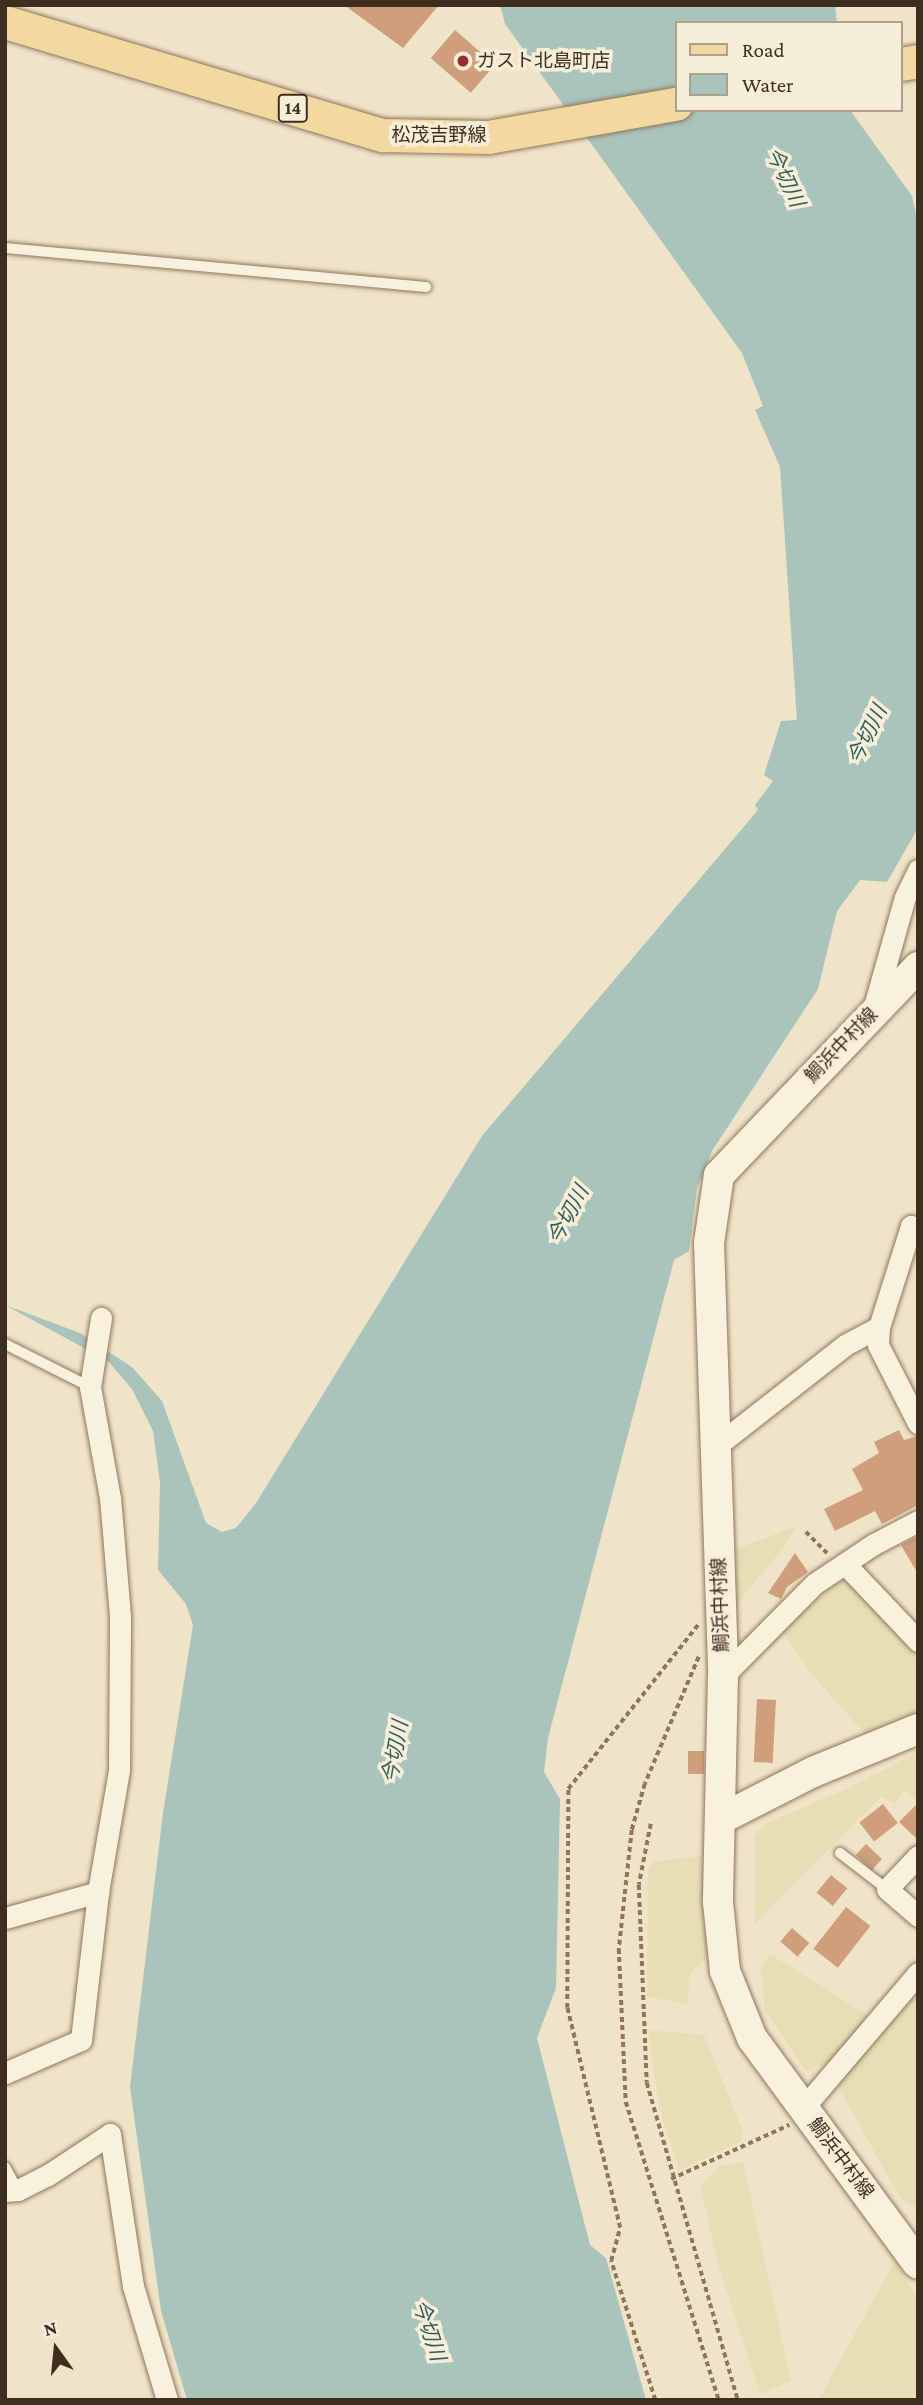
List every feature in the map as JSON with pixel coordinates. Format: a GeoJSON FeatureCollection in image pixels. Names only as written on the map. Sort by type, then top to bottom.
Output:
{"type":"FeatureCollection","features":[{"type":"Feature","properties":{"kind":"main road","name":"松茂吉野線"},"geometry":{"type":"LineString","coordinates":[[5,22],[382,135],[488,137],[674,104]]}},
{"type":"Feature","properties":{"kind":"main road","name":"鯛浜中村線"},"geometry":{"type":"LineString","coordinates":[[918,967],[719,1175],[709,1243],[719,1623],[723,1676],[718,1902],[725,1971],[752,2038],[918,2264]]}},
{"type":"Feature","properties":{"kind":"main road"},"geometry":{"type":"LineString","coordinates":[[721,1819],[813,1772],[918,1729]]}},
{"type":"Feature","properties":{"kind":"street"},"geometry":{"type":"LineString","coordinates":[[873,1012],[905,897],[918,870]]}},
{"type":"Feature","properties":{"kind":"street"},"geometry":{"type":"LineString","coordinates":[[915,1221],[879,1327],[878,1345],[918,1423]]}},
{"type":"Feature","properties":{"kind":"street"},"geometry":{"type":"LineString","coordinates":[[5,2073],[81,2040],[98,1892],[119,1770],[120,1616],[110,1498],[90,1387],[101,1318]]}},
{"type":"Feature","properties":{"kind":"street"},"geometry":{"type":"LineString","coordinates":[[715,1447],[845,1345],[879,1327]]}},
{"type":"Feature","properties":{"kind":"street"},"geometry":{"type":"LineString","coordinates":[[723,1676],[814,1584],[918,1521]]}},
{"type":"Feature","properties":{"kind":"street"},"geometry":{"type":"LineString","coordinates":[[843,1566],[918,1640]]}},
{"type":"Feature","properties":{"kind":"street"},"geometry":{"type":"LineString","coordinates":[[918,1856],[887,1889],[918,1916]]}},
{"type":"Feature","properties":{"kind":"street"},"geometry":{"type":"LineString","coordinates":[[5,1918],[98,1892]]}},
{"type":"Feature","properties":{"kind":"street"},"geometry":{"type":"LineString","coordinates":[[807,2112],[918,1973]]}},
{"type":"Feature","properties":{"kind":"street"},"geometry":{"type":"LineString","coordinates":[[12,2191],[110,2134],[133,2286],[167,2400]]}},
{"type":"Feature","properties":{"kind":"lane"},"geometry":{"type":"LineString","coordinates":[[5,248],[203,263],[426,288]]}},
{"type":"Feature","properties":{"kind":"lane"},"geometry":{"type":"LineString","coordinates":[[5,1344],[90,1387]]}},
{"type":"Feature","properties":{"kind":"lane"},"geometry":{"type":"LineString","coordinates":[[840,1853],[887,1889]]}},
{"type":"Feature","properties":{"kind":"lane"},"geometry":{"type":"LineString","coordinates":[[5,2167],[12,2191]]}},
{"type":"Feature","properties":{"kind":"path"},"geometry":{"type":"LineString","coordinates":[[806,1532],[843,1566]]}},
{"type":"Feature","properties":{"kind":"path"},"geometry":{"type":"LineString","coordinates":[[654,2400],[611,2261],[620,2228],[567,2008],[568,1789],[699,1623],[719,1623]]}},
{"type":"Feature","properties":{"kind":"path"},"geometry":{"type":"LineString","coordinates":[[719,1623],[692,1665],[645,1784],[632,1830],[619,1949],[626,2102],[719,2400]]}},
{"type":"Feature","properties":{"kind":"path"},"geometry":{"type":"LineString","coordinates":[[651,1824],[639,1885],[642,2033],[647,2084],[671,2179],[738,2400]]}},
{"type":"Feature","properties":{"kind":"path"},"geometry":{"type":"LineString","coordinates":[[671,2179],[807,2112]]}},
{"type":"Feature","properties":{"kind":"shaded area"},"geometry":{"type":"Polygon","coordinates":[[[796,1526],[784,1547],[735,1606],[737,1549],[796,1526]]]}},
{"type":"Feature","properties":{"kind":"shaded area"},"geometry":{"type":"Polygon","coordinates":[[[845,1578],[918,1658],[918,1711],[866,1735],[811,1673],[779,1627],[845,1578]]]}},
{"type":"Feature","properties":{"kind":"shaded area"},"geometry":{"type":"Polygon","coordinates":[[[918,1752],[918,1801],[905,1791],[894,1804],[882,1796],[755,1924],[754,1836],[766,1823],[847,1789],[918,1752]]]}},
{"type":"Feature","properties":{"kind":"shaded area"},"geometry":{"type":"Polygon","coordinates":[[[708,1855],[707,1958],[690,1974],[688,2004],[647,1997],[648,1870],[652,1862],[708,1855]]]}},
{"type":"Feature","properties":{"kind":"shaded area"},"geometry":{"type":"Polygon","coordinates":[[[770,1954],[869,2016],[833,2061],[806,2071],[765,2010],[761,1966],[770,1954]]]}},
{"type":"Feature","properties":{"kind":"shaded area"},"geometry":{"type":"Polygon","coordinates":[[[918,1983],[918,2209],[900,2198],[838,2086],[918,1983]]]}},
{"type":"Feature","properties":{"kind":"shaded area"},"geometry":{"type":"Polygon","coordinates":[[[648,2030],[704,2035],[743,2132],[740,2142],[679,2170],[659,2107],[648,2030]]]}},
{"type":"Feature","properties":{"kind":"shaded area"},"geometry":{"type":"Polygon","coordinates":[[[743,2162],[791,2381],[760,2394],[719,2267],[700,2186],[721,2166],[743,2162]]]}},
{"type":"Feature","properties":{"kind":"shaded area"},"geometry":{"type":"Polygon","coordinates":[[[895,2261],[918,2300],[918,2400],[818,2400],[895,2261]]]}},
{"type":"Feature","properties":{"kind":"water","name":"今切川"},"geometry":{"type":"Polygon","coordinates":[[[500,5],[835,5],[837,21],[674,21],[674,112],[851,112],[912,196],[918,223],[918,828],[887,882],[860,880],[837,911],[818,989],[712,1151],[697,1188],[689,1251],[674,1260],[548,1738],[544,1772],[560,1799],[556,1988],[537,2038],[590,2245],[606,2258],[646,2400],[187,2400],[161,2311],[130,2087],[163,1813],[193,1625],[186,1604],[158,1570],[160,1482],[153,1431],[132,1389],[108,1361],[5,1305],[80,1333],[132,1367],[162,1401],[206,1523],[222,1532],[236,1528],[256,1503],[482,1136],[758,810],[755,805],[773,781],[764,775],[781,721],[797,720],[780,467],[755,410],[763,406],[742,353],[505,24],[500,5]]]}},
{"type":"Feature","properties":{"kind":"building"},"geometry":{"type":"Polygon","coordinates":[[[344,5],[439,5],[403,48],[344,5]]]}},
{"type":"Feature","properties":{"kind":"building","name":"ガスト北島町店"},"geometry":{"type":"Polygon","coordinates":[[[455,30],[495,65],[471,93],[431,58],[455,30]]]}},
{"type":"Feature","properties":{"kind":"building"},"geometry":{"type":"Polygon","coordinates":[[[899,1430],[904,1440],[918,1436],[918,1505],[882,1524],[875,1511],[835,1531],[824,1509],[863,1490],[852,1469],[879,1453],[874,1442],[899,1430]]]}},
{"type":"Feature","properties":{"kind":"building"},"geometry":{"type":"Polygon","coordinates":[[[918,1536],[918,1574],[901,1545],[918,1536]]]}},
{"type":"Feature","properties":{"kind":"building"},"geometry":{"type":"Polygon","coordinates":[[[795,1553],[808,1572],[787,1587],[781,1599],[768,1593],[795,1553]]]}},
{"type":"Feature","properties":{"kind":"building"},"geometry":{"type":"Polygon","coordinates":[[[757,1699],[776,1700],[773,1763],[754,1762],[757,1699]]]}},
{"type":"Feature","properties":{"kind":"building"},"geometry":{"type":"Polygon","coordinates":[[[688,1751],[704,1751],[704,1774],[688,1774],[688,1751]]]}},
{"type":"Feature","properties":{"kind":"building"},"geometry":{"type":"Polygon","coordinates":[[[918,1803],[918,1840],[899,1822],[918,1803]]]}},
{"type":"Feature","properties":{"kind":"building"},"geometry":{"type":"Polygon","coordinates":[[[883,1804],[898,1823],[874,1841],[859,1822],[883,1804]]]}},
{"type":"Feature","properties":{"kind":"building"},"geometry":{"type":"Polygon","coordinates":[[[866,1844],[882,1859],[872,1870],[856,1855],[866,1844]]]}},
{"type":"Feature","properties":{"kind":"building"},"geometry":{"type":"Polygon","coordinates":[[[831,1875],[847,1888],[833,1906],[817,1893],[831,1875]]]}},
{"type":"Feature","properties":{"kind":"building"},"geometry":{"type":"Polygon","coordinates":[[[846,1907],[870,1926],[838,1968],[813,1949],[846,1907]]]}},
{"type":"Feature","properties":{"kind":"building"},"geometry":{"type":"Polygon","coordinates":[[[792,1928],[809,1943],[798,1957],[780,1942],[792,1928]]]}},
{"type":"Feature","properties":{"kind":"place","name":"ガスト北島町店"},"geometry":{"type":"Point","coordinates":[463,61]}}]}
